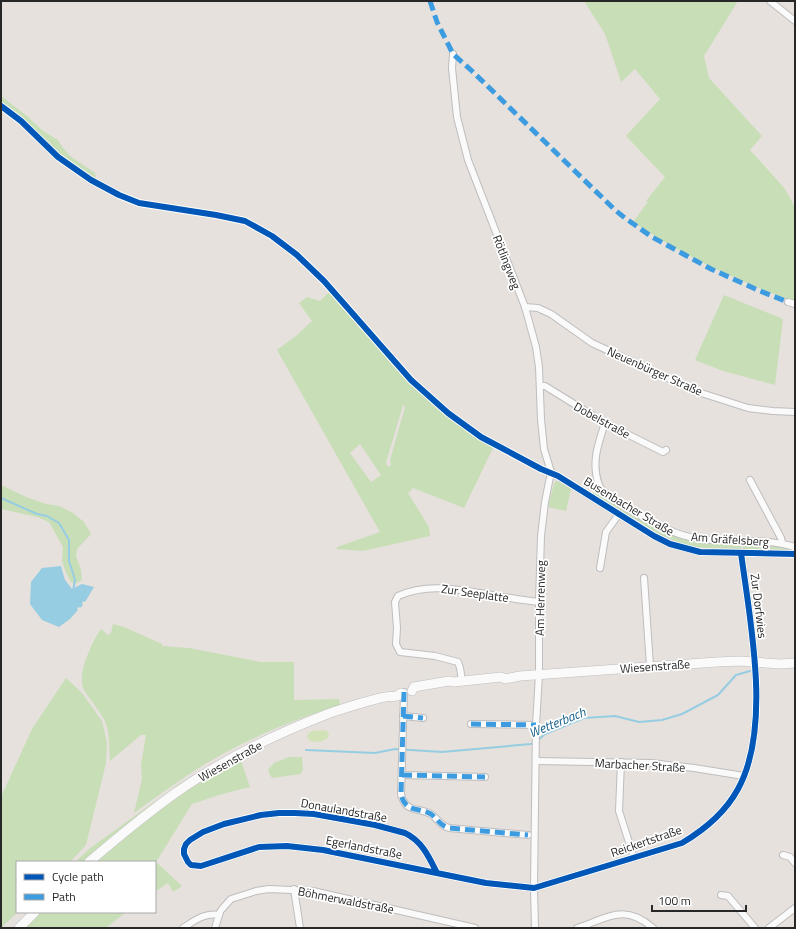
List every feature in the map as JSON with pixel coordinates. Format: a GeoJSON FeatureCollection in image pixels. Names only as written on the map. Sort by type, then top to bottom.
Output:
{"type":"FeatureCollection","features":[{"type":"Feature","properties":{"kind":"main road","name":"Wiesenstraße"},"geometry":{"type":"LineString","coordinates":[[90,861],[137,822],[169,798],[234,757],[277,734],[360,703],[390,696],[392,693],[397,691],[415,692],[450,686],[458,682],[501,677],[510,674],[514,676],[717,662],[795,663]]}},
{"type":"Feature","properties":{"kind":"main road"},"geometry":{"type":"LineString","coordinates":[[19,928],[34,913]]}},
{"type":"Feature","properties":{"kind":"street"},"geometry":{"type":"LineString","coordinates":[[770,1],[795,21]]}},
{"type":"Feature","properties":{"kind":"street","name":"Rötlingweg"},"geometry":{"type":"LineString","coordinates":[[453,54],[452,68],[455,100],[460,130],[468,160],[525,307],[536,347],[544,449],[551,472]]}},
{"type":"Feature","properties":{"kind":"street"},"geometry":{"type":"LineString","coordinates":[[788,302],[795,304]]}},
{"type":"Feature","properties":{"kind":"street","name":"Neuenbürger Straße"},"geometry":{"type":"LineString","coordinates":[[525,307],[538,308],[551,314],[592,343],[698,392],[748,408],[795,412]]}},
{"type":"Feature","properties":{"kind":"street","name":"Dobelstraße"},"geometry":{"type":"LineString","coordinates":[[540,386],[546,386],[605,423],[663,452],[666,450]]}},
{"type":"Feature","properties":{"kind":"street","name":"Am Gräfelsberg"},"geometry":{"type":"LineString","coordinates":[[605,423],[594,463],[602,491],[642,516],[666,529],[685,536],[700,539],[772,542],[795,547]]}},
{"type":"Feature","properties":{"kind":"street","name":"Busenbacher Straße"},"geometry":{"type":"LineString","coordinates":[[551,472],[654,536],[670,544],[700,552],[795,554]]}},
{"type":"Feature","properties":{"kind":"street","name":"Am Herrenweg"},"geometry":{"type":"LineString","coordinates":[[535,928],[536,724],[539,674],[539,602],[543,514],[551,472]]}},
{"type":"Feature","properties":{"kind":"street"},"geometry":{"type":"LineString","coordinates":[[750,480],[781,538],[782,543]]}},
{"type":"Feature","properties":{"kind":"street"},"geometry":{"type":"LineString","coordinates":[[600,568],[606,532],[619,514]]}},
{"type":"Feature","properties":{"kind":"street","name":"Zur Dorfwies"},"geometry":{"type":"LineString","coordinates":[[741,553],[755,662]]}},
{"type":"Feature","properties":{"kind":"street"},"geometry":{"type":"LineString","coordinates":[[644,578],[650,666]]}},
{"type":"Feature","properties":{"kind":"street","name":"Zur Seeplatte"},"geometry":{"type":"LineString","coordinates":[[458,682],[460,668],[458,662],[435,656],[400,652],[396,644],[397,628],[395,602],[398,596],[406,592],[434,588],[450,588],[539,602]]}},
{"type":"Feature","properties":{"kind":"street","name":"Reickertstraße"},"geometry":{"type":"LineString","coordinates":[[534,888],[682,843],[708,825],[728,805],[738,790],[744,776],[755,737],[755,662]]}},
{"type":"Feature","properties":{"kind":"street"},"geometry":{"type":"LineString","coordinates":[[405,692],[402,744],[402,802],[408,807],[430,814],[442,826],[449,828],[528,835]]}},
{"type":"Feature","properties":{"kind":"street"},"geometry":{"type":"LineString","coordinates":[[403,716],[423,718]]}},
{"type":"Feature","properties":{"kind":"street"},"geometry":{"type":"LineString","coordinates":[[471,724],[536,724]]}},
{"type":"Feature","properties":{"kind":"street","name":"Marbacher Straße"},"geometry":{"type":"LineString","coordinates":[[536,761],[621,762],[676,766],[744,776]]}},
{"type":"Feature","properties":{"kind":"street"},"geometry":{"type":"LineString","coordinates":[[621,762],[619,811],[634,858]]}},
{"type":"Feature","properties":{"kind":"street"},"geometry":{"type":"LineString","coordinates":[[402,775],[485,777]]}},
{"type":"Feature","properties":{"kind":"street","name":"Donaulandstraße"},"geometry":{"type":"LineString","coordinates":[[191,865],[186,858],[184,849],[190,840],[203,832],[224,824],[262,815],[295,813],[340,818],[405,833],[414,837],[423,848],[437,873]]}},
{"type":"Feature","properties":{"kind":"street","name":"Egerlandstraße"},"geometry":{"type":"LineString","coordinates":[[191,865],[201,866],[259,847],[287,846],[322,850],[486,883],[534,888]]}},
{"type":"Feature","properties":{"kind":"street"},"geometry":{"type":"LineString","coordinates":[[783,855],[790,857],[795,863]]}},
{"type":"Feature","properties":{"kind":"street","name":"Böhmerwaldstraße"},"geometry":{"type":"LineString","coordinates":[[221,911],[231,899],[244,894],[268,889],[313,891],[475,928]]}},
{"type":"Feature","properties":{"kind":"street"},"geometry":{"type":"LineString","coordinates":[[294,890],[300,928]]}},
{"type":"Feature","properties":{"kind":"street"},"geometry":{"type":"LineString","coordinates":[[721,895],[728,896],[754,928]]}},
{"type":"Feature","properties":{"kind":"street"},"geometry":{"type":"LineString","coordinates":[[769,928],[795,908]]}},
{"type":"Feature","properties":{"kind":"street"},"geometry":{"type":"LineString","coordinates":[[183,928],[203,916],[221,911]]}},
{"type":"Feature","properties":{"kind":"street"},"geometry":{"type":"LineString","coordinates":[[215,928],[221,911]]}},
{"type":"Feature","properties":{"kind":"street"},"geometry":{"type":"LineString","coordinates":[[577,928],[614,915],[625,914],[634,915],[653,928]]}},
{"type":"Feature","properties":{"kind":"green space"},"geometry":{"type":"Polygon","coordinates":[[[584,1],[738,1],[704,56],[709,78],[762,136],[750,150],[785,189],[795,207],[795,302],[711,267],[671,246],[633,222],[648,202],[646,201],[665,177],[626,136],[660,99],[635,69],[621,82],[605,34],[584,1]]]}},
{"type":"Feature","properties":{"kind":"green space"},"geometry":{"type":"Polygon","coordinates":[[[1,96],[27,116],[43,131],[58,140],[70,156],[95,173],[96,177],[93,179],[64,160],[20,119],[1,104],[1,96]]]}},
{"type":"Feature","properties":{"kind":"green space"},"geometry":{"type":"Polygon","coordinates":[[[331,290],[417,390],[435,406],[473,434],[494,446],[464,508],[413,488],[408,493],[429,527],[430,536],[363,551],[337,549],[337,547],[380,532],[277,350],[296,336],[312,321],[299,303],[307,297],[320,301],[331,290]],[[403,405],[386,463],[388,467],[391,465],[390,460],[405,407],[403,405]],[[360,444],[350,453],[371,482],[381,475],[360,444]]]}},
{"type":"Feature","properties":{"kind":"green space"},"geometry":{"type":"Polygon","coordinates":[[[724,295],[783,319],[775,385],[723,371],[695,360],[724,295]]]}},
{"type":"Feature","properties":{"kind":"green space"},"geometry":{"type":"Polygon","coordinates":[[[556,481],[559,481],[571,489],[566,511],[548,507],[556,481]]]}},
{"type":"Feature","properties":{"kind":"green space"},"geometry":{"type":"Polygon","coordinates":[[[1,485],[26,497],[46,504],[59,506],[73,513],[84,522],[91,534],[77,549],[76,556],[81,570],[82,580],[75,584],[71,582],[62,561],[63,547],[49,522],[37,517],[1,509],[1,485]]]}},
{"type":"Feature","properties":{"kind":"green space"},"geometry":{"type":"Polygon","coordinates":[[[595,491],[602,492],[666,531],[741,542],[741,549],[703,548],[670,539],[630,518],[592,494],[595,491]]]}},
{"type":"Feature","properties":{"kind":"green space"},"geometry":{"type":"Polygon","coordinates":[[[743,543],[773,544],[795,549],[795,552],[743,549],[743,543]]]}},
{"type":"Feature","properties":{"kind":"green space"},"geometry":{"type":"Polygon","coordinates":[[[113,624],[124,627],[162,644],[162,646],[189,648],[261,662],[294,662],[294,700],[339,699],[340,705],[266,732],[213,759],[134,813],[142,779],[141,765],[146,735],[141,735],[110,761],[109,738],[106,724],[84,690],[82,684],[83,668],[93,642],[101,629],[108,635],[111,633],[113,624]]]}},
{"type":"Feature","properties":{"kind":"green space"},"geometry":{"type":"Polygon","coordinates":[[[66,678],[82,693],[102,721],[107,743],[106,763],[86,845],[71,861],[16,861],[17,913],[1,928],[1,797],[32,729],[66,678]]]}},
{"type":"Feature","properties":{"kind":"green space"},"geometry":{"type":"Polygon","coordinates":[[[325,730],[328,732],[329,736],[325,740],[316,742],[308,739],[307,735],[311,731],[325,730]]]}},
{"type":"Feature","properties":{"kind":"green space"},"geometry":{"type":"Polygon","coordinates":[[[289,757],[302,757],[303,769],[301,774],[272,778],[268,770],[274,763],[289,757]]]}},
{"type":"Feature","properties":{"kind":"green space"},"geometry":{"type":"Polygon","coordinates":[[[223,758],[87,861],[76,861],[89,849],[179,784],[223,758]]]}},
{"type":"Feature","properties":{"kind":"green space"},"geometry":{"type":"Polygon","coordinates":[[[240,758],[250,787],[192,804],[156,862],[97,861],[120,841],[172,800],[240,758]]]}},
{"type":"Feature","properties":{"kind":"green space"},"geometry":{"type":"Polygon","coordinates":[[[156,862],[182,886],[173,892],[168,883],[156,891],[156,862]]]}},
{"type":"Feature","properties":{"kind":"green space"},"geometry":{"type":"Polygon","coordinates":[[[40,913],[125,913],[106,928],[25,928],[40,913]]]}},
{"type":"Feature","properties":{"kind":"water"},"geometry":{"type":"Polygon","coordinates":[[[61,566],[65,580],[72,589],[82,584],[94,587],[85,602],[84,601],[82,603],[83,605],[80,608],[77,608],[78,610],[70,619],[59,627],[42,620],[30,604],[31,582],[42,568],[61,566]]]}},
{"type":"Feature","properties":{"kind":"waterway"},"geometry":{"type":"LineString","coordinates":[[1,498],[37,514],[47,516],[59,523],[69,540],[69,561],[75,580],[73,591]]}},
{"type":"Feature","properties":{"kind":"waterway","name":"Wetterbach"},"geometry":{"type":"LineString","coordinates":[[538,740],[545,734],[584,718],[615,716],[639,722],[662,720],[682,714],[718,695],[736,675],[750,671]]}},
{"type":"Feature","properties":{"kind":"waterway","name":"Wetterbach"},"geometry":{"type":"LineString","coordinates":[[306,750],[375,753],[395,749],[442,752],[531,744],[534,742]]}},
{"type":"Feature","properties":{"kind":"marked path"},"geometry":{"type":"LineString","coordinates":[[430,1],[437,22],[453,54],[615,210],[652,237],[711,269],[788,302]]}},
{"type":"Feature","properties":{"kind":"marked path"},"geometry":{"type":"LineString","coordinates":[[404,692],[401,794],[406,804],[409,807],[431,814],[441,824],[449,828],[528,835]]}},
{"type":"Feature","properties":{"kind":"marked path"},"geometry":{"type":"LineString","coordinates":[[403,716],[423,718]]}},
{"type":"Feature","properties":{"kind":"marked path"},"geometry":{"type":"LineString","coordinates":[[471,724],[536,725]]}},
{"type":"Feature","properties":{"kind":"marked path"},"geometry":{"type":"LineString","coordinates":[[402,775],[485,777]]}},
{"type":"Feature","properties":{"kind":"cycle path"},"geometry":{"type":"LineString","coordinates":[[1,106],[21,121],[58,157],[91,180],[119,195],[139,203],[245,221],[272,236],[297,255],[324,281],[411,380],[448,413],[481,437],[541,469],[558,476],[654,536],[670,544],[700,552],[795,554]]}},
{"type":"Feature","properties":{"kind":"cycle path"},"geometry":{"type":"LineString","coordinates":[[437,873],[428,855],[416,840],[405,833],[375,825],[314,814],[279,813],[261,815],[224,824],[203,832],[190,840],[184,849],[184,854],[191,865],[201,866],[259,847],[287,846],[323,850],[486,883],[534,888],[682,843],[713,820],[733,798],[748,764],[754,736],[756,673],[741,553]]}}]}
